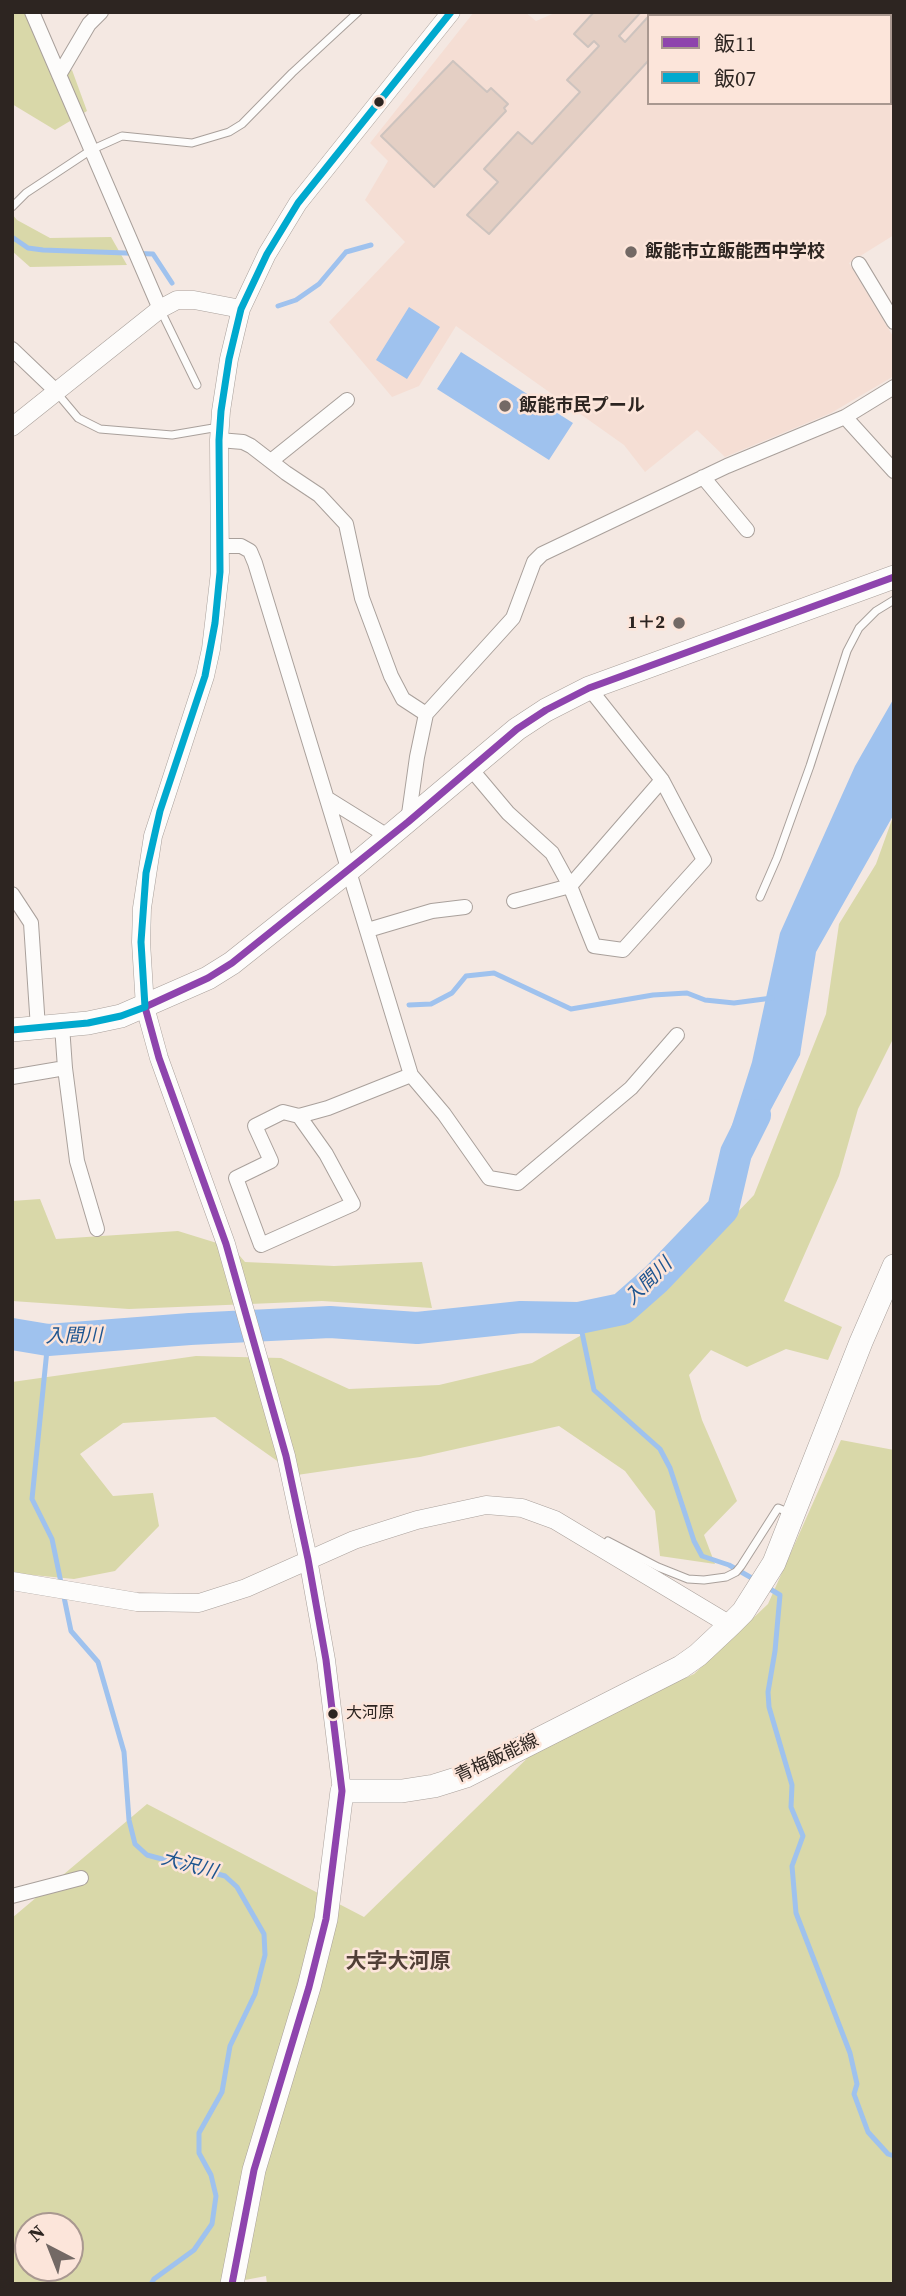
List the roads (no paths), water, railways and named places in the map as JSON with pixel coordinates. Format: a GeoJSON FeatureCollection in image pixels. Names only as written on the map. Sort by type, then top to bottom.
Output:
{"type":"FeatureCollection","features":[{"type":"Feature","properties":{"kind":"main road"},"geometry":{"type":"LineString","coordinates":[[12,1030],[62,1026],[121,1016],[208,978],[232,963],[408,822],[517,729],[546,710],[589,688],[894,577]]}},
{"type":"Feature","properties":{"kind":"main road","name":"青梅飯能線"},"geometry":{"type":"LineString","coordinates":[[342,1791],[402,1791],[434,1786],[466,1776],[681,1667],[730,1625],[774,1563],[861,1342],[894,1266]]}},
{"type":"Feature","properties":{"kind":"main road"},"geometry":{"type":"LineString","coordinates":[[232,2284],[254,2171],[309,1987],[326,1919],[342,1791]]}},
{"type":"Feature","properties":{"kind":"street"},"geometry":{"type":"LineString","coordinates":[[32,12],[159,309]]}},
{"type":"Feature","properties":{"kind":"street"},"geometry":{"type":"LineString","coordinates":[[59,75],[89,24],[102,12]]}},
{"type":"Feature","properties":{"kind":"street"},"geometry":{"type":"LineString","coordinates":[[342,1791],[326,1660],[286,1456],[226,1244],[159,1058],[145,1007],[141,942],[146,873],[160,811],[205,676],[215,623],[220,546],[220,434],[229,359],[241,309],[267,254],[298,203],[451,12]]}},
{"type":"Feature","properties":{"kind":"street"},"geometry":{"type":"LineString","coordinates":[[859,264],[894,322]]}},
{"type":"Feature","properties":{"kind":"street"},"geometry":{"type":"LineString","coordinates":[[12,427],[159,309],[177,300],[194,300],[241,309]]}},
{"type":"Feature","properties":{"kind":"street"},"geometry":{"type":"LineString","coordinates":[[12,349],[56,391]]}},
{"type":"Feature","properties":{"kind":"street"},"geometry":{"type":"LineString","coordinates":[[408,822],[426,714],[513,618],[534,562],[542,554],[703,477],[845,417],[894,387]]}},
{"type":"Feature","properties":{"kind":"street"},"geometry":{"type":"LineString","coordinates":[[271,461],[347,400]]}},
{"type":"Feature","properties":{"kind":"street"},"geometry":{"type":"LineString","coordinates":[[845,417],[894,471]]}},
{"type":"Feature","properties":{"kind":"street"},"geometry":{"type":"LineString","coordinates":[[220,434],[251,446],[319,495],[346,524],[362,598],[391,677],[403,699],[426,714]]}},
{"type":"Feature","properties":{"kind":"street"},"geometry":{"type":"LineString","coordinates":[[703,477],[747,530]]}},
{"type":"Feature","properties":{"kind":"street"},"geometry":{"type":"LineString","coordinates":[[220,546],[241,546],[250,551],[256,563],[411,1075],[444,1114],[489,1178],[518,1183],[631,1088],[677,1035]]}},
{"type":"Feature","properties":{"kind":"street"},"geometry":{"type":"LineString","coordinates":[[471,769],[508,813],[552,853],[570,886],[594,946],[623,950],[704,860],[662,780],[589,688]]}},
{"type":"Feature","properties":{"kind":"street"},"geometry":{"type":"LineString","coordinates":[[514,901],[570,886],[662,780]]}},
{"type":"Feature","properties":{"kind":"street"},"geometry":{"type":"LineString","coordinates":[[328,799],[389,837]]}},
{"type":"Feature","properties":{"kind":"street"},"geometry":{"type":"LineString","coordinates":[[12,894],[31,923],[38,1028]]}},
{"type":"Feature","properties":{"kind":"street"},"geometry":{"type":"LineString","coordinates":[[368,930],[432,911],[465,907]]}},
{"type":"Feature","properties":{"kind":"street"},"geometry":{"type":"LineString","coordinates":[[62,1026],[77,1161],[97,1229]]}},
{"type":"Feature","properties":{"kind":"street"},"geometry":{"type":"LineString","coordinates":[[12,1077],[65,1068]]}},
{"type":"Feature","properties":{"kind":"street"},"geometry":{"type":"LineString","coordinates":[[299,1116],[326,1154],[353,1203],[261,1245],[236,1178],[271,1161],[256,1126],[283,1111],[299,1116],[328,1108],[411,1075]]}},
{"type":"Feature","properties":{"kind":"street"},"geometry":{"type":"LineString","coordinates":[[12,1581],[138,1602],[200,1603],[246,1587],[354,1540],[417,1520],[485,1505],[522,1508],[555,1520],[730,1625]]}},
{"type":"Feature","properties":{"kind":"street"},"geometry":{"type":"LineString","coordinates":[[12,1896],[81,1878]]}},
{"type":"Feature","properties":{"kind":"lane"},"geometry":{"type":"LineString","coordinates":[[12,207],[26,193],[90,150],[122,136],[192,144],[229,132],[242,124],[358,12]]}},
{"type":"Feature","properties":{"kind":"lane"},"geometry":{"type":"LineString","coordinates":[[159,309],[197,385]]}},
{"type":"Feature","properties":{"kind":"lane"},"geometry":{"type":"LineString","coordinates":[[56,391],[78,418],[100,429],[172,435],[220,434]]}},
{"type":"Feature","properties":{"kind":"lane"},"geometry":{"type":"LineString","coordinates":[[760,897],[810,766],[847,651],[859,628],[876,611],[894,600]]}},
{"type":"Feature","properties":{"kind":"lane"},"geometry":{"type":"LineString","coordinates":[[603,1549],[608,1541],[688,1579],[726,1577],[738,1569],[778,1508],[795,1514]]}},
{"type":"Feature","properties":{"kind":"water"},"geometry":{"type":"Polygon","coordinates":[[[409,307],[440,327],[407,379],[376,360],[409,307]]]}},
{"type":"Feature","properties":{"kind":"water","name":"飯能市民プール"},"geometry":{"type":"Polygon","coordinates":[[[461,352],[573,423],[549,460],[437,389],[461,352]]]}},
{"type":"Feature","properties":{"kind":"water"},"geometry":{"type":"Polygon","coordinates":[[[894,698],[894,814],[816,952],[800,1055],[746,1156],[724,1150],[752,1062],[780,933],[855,766],[894,698]]]}},
{"type":"Feature","properties":{"kind":"waterway"},"geometry":{"type":"LineString","coordinates":[[12,237],[28,248],[43,250],[153,254],[172,283]]}},
{"type":"Feature","properties":{"kind":"waterway"},"geometry":{"type":"LineString","coordinates":[[278,306],[296,300],[319,284],[346,252],[371,245]]}},
{"type":"Feature","properties":{"kind":"waterway"},"geometry":{"type":"LineString","coordinates":[[409,1005],[431,1004],[452,993],[466,976],[494,973],[571,1009],[653,995],[687,993],[705,1000],[734,1003],[772,998]]}},
{"type":"Feature","properties":{"kind":"waterway","name":"入間川"},"geometry":{"type":"LineString","coordinates":[[12,1334],[48,1340],[330,1322],[417,1328],[521,1317],[579,1318],[622,1309],[656,1279],[723,1209],[736,1153],[755,1115]]}},
{"type":"Feature","properties":{"kind":"waterway"},"geometry":{"type":"LineString","coordinates":[[579,1318],[594,1390],[660,1449],[670,1468],[694,1541],[702,1556],[729,1565],[757,1581]]}},
{"type":"Feature","properties":{"kind":"waterway","name":"大沢川"},"geometry":{"type":"LineString","coordinates":[[48,1340],[32,1499],[52,1539],[71,1631],[98,1662],[124,1752],[129,1820],[135,1844],[147,1855],[225,1876],[237,1887],[264,1934],[265,1955],[255,1994],[230,2046],[222,2092],[199,2133],[199,2153],[211,2175],[216,2196],[212,2224],[194,2250],[151,2284]]}},
{"type":"Feature","properties":{"kind":"waterway"},"geometry":{"type":"LineString","coordinates":[[765,1586],[780,1595],[768,1692],[769,1707],[792,1785],[791,1807],[803,1836],[792,1866],[796,1913],[850,2053],[857,2084],[854,2094],[868,2132],[888,2154],[894,2156]]}},
{"type":"Feature","properties":{"kind":"place","name":"飯能市立飯能西中学校"},"geometry":{"type":"Point","coordinates":[631,252]}},
{"type":"Feature","properties":{"kind":"place","name":"飯能市民プール"},"geometry":{"type":"Point","coordinates":[505,406]}},
{"type":"Feature","properties":{"kind":"place","name":"1＋2"},"geometry":{"type":"Point","coordinates":[679,623]}},
{"type":"Feature","properties":{"kind":"place","name":"大河原"},"geometry":{"type":"Point","coordinates":[333,1714]}},
{"type":"Feature","properties":{"kind":"district","name":"大字大河原"},"geometry":{"type":"Point","coordinates":[398,1963]}}]}
